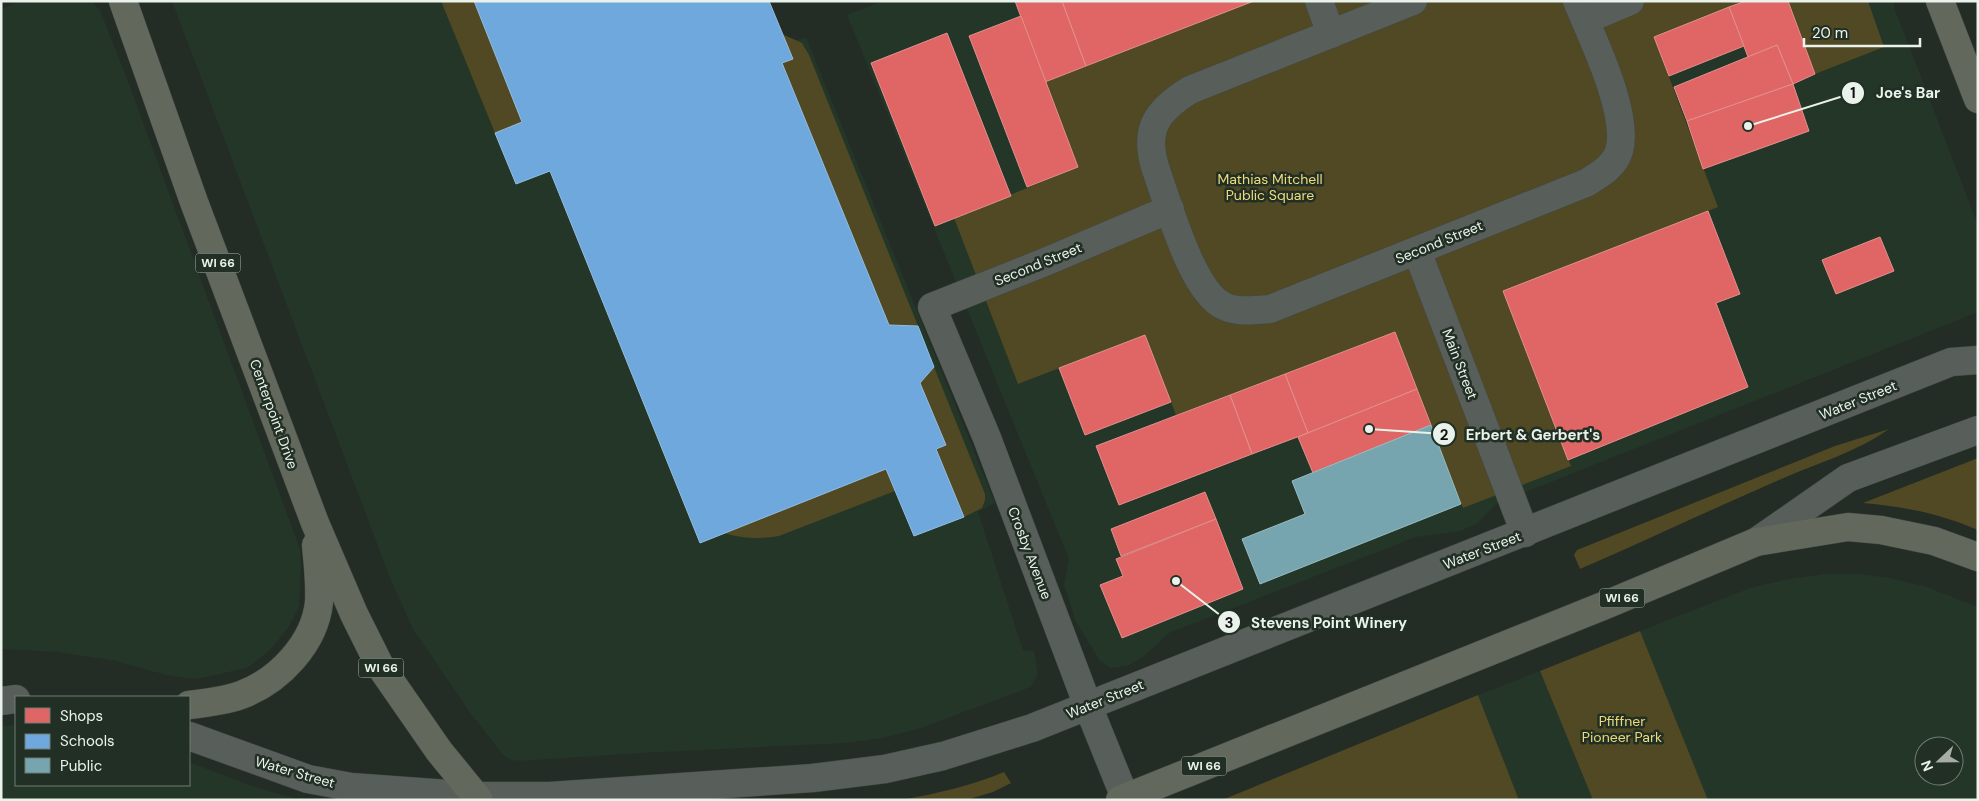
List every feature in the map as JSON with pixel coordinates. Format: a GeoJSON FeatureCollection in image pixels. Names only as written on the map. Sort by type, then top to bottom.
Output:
{"type":"FeatureCollection","features":[{"type":"Feature","properties":{"kind":"main road","name":"Centerpoint Drive"},"geometry":{"type":"LineString","coordinates":[[123,1],[194,202],[315,523],[354,614],[380,666],[415,717],[477,798]]}},
{"type":"Feature","properties":{"kind":"main road"},"geometry":{"type":"LineString","coordinates":[[1940,1],[1978,99]]}},
{"type":"Feature","properties":{"kind":"main road"},"geometry":{"type":"LineString","coordinates":[[190,705],[220,701],[243,694],[283,669],[300,648],[313,627],[318,603],[319,576],[315,523]]}},
{"type":"Feature","properties":{"kind":"main road","name":"WI 66"},"geometry":{"type":"LineString","coordinates":[[1124,799],[1603,606],[1756,542],[1848,527],[1881,530],[1934,541],[1978,557]]}},
{"type":"Feature","properties":{"kind":"street"},"geometry":{"type":"LineString","coordinates":[[1319,1],[1331,34]]}},
{"type":"Feature","properties":{"kind":"street","name":"Second Street"},"geometry":{"type":"LineString","coordinates":[[1413,1],[1190,90],[1171,102],[1157,118],[1151,137],[1153,161],[1170,209],[1192,270],[1207,293],[1224,306],[1245,310],[1270,309],[1586,183],[1607,170],[1618,153],[1622,134],[1618,108],[1581,11],[1630,1]]}},
{"type":"Feature","properties":{"kind":"street","name":"Second Street"},"geometry":{"type":"LineString","coordinates":[[932,307],[1170,209]]}},
{"type":"Feature","properties":{"kind":"street","name":"Main Street"},"geometry":{"type":"LineString","coordinates":[[1417,251],[1525,533]]}},
{"type":"Feature","properties":{"kind":"street","name":"Crosby Avenue"},"geometry":{"type":"LineString","coordinates":[[932,307],[986,438],[1124,799]]}},
{"type":"Feature","properties":{"kind":"street","name":"Water Street"},"geometry":{"type":"LineString","coordinates":[[190,736],[308,779],[351,787],[477,798],[550,796],[813,778],[885,769],[943,756],[1032,728],[1951,362],[1978,360]]}},
{"type":"Feature","properties":{"kind":"street"},"geometry":{"type":"LineString","coordinates":[[1756,542],[1848,478],[1978,430]]}},
{"type":"Feature","properties":{"kind":"street"},"geometry":{"type":"LineString","coordinates":[[1,701],[15,699]]}},
{"type":"Feature","properties":{"kind":"shaded area"},"geometry":{"type":"Polygon","coordinates":[[[21,1],[91,1],[100,10],[300,549],[299,607],[288,628],[269,651],[247,668],[196,679],[166,675],[116,661],[58,652],[1,649],[1,9],[21,1]]]}},
{"type":"Feature","properties":{"kind":"shaded area"},"geometry":{"type":"Polygon","coordinates":[[[172,1],[769,1],[786,44],[806,37],[995,503],[978,512],[1023,650],[1034,651],[1038,674],[1031,687],[918,729],[883,738],[846,743],[520,761],[505,757],[471,714],[413,629],[390,578],[172,1]]]}},
{"type":"Feature","properties":{"kind":"shaded area"},"geometry":{"type":"Polygon","coordinates":[[[883,1],[1894,1],[1894,7],[1978,225],[1978,312],[1496,504],[1478,523],[1461,531],[1416,537],[1169,633],[1143,657],[1127,666],[1111,668],[1100,661],[1076,622],[1064,585],[1069,559],[847,15],[883,1]]]}},
{"type":"Feature","properties":{"kind":"shaded area"},"geometry":{"type":"Polygon","coordinates":[[[1823,574],[1859,574],[1890,578],[1927,587],[1978,607],[1978,800],[1708,800],[1640,631],[1750,588],[1823,574]]]}},
{"type":"Feature","properties":{"kind":"shaded area"},"geometry":{"type":"Polygon","coordinates":[[[1540,671],[1593,800],[1519,800],[1478,695],[1540,671]]]}},
{"type":"Feature","properties":{"kind":"shaded area"},"geometry":{"type":"Polygon","coordinates":[[[15,725],[15,786],[190,786],[190,762],[249,785],[300,800],[1,800],[1,726],[15,725]]]}},
{"type":"Feature","properties":{"kind":"green space"},"geometry":{"type":"Polygon","coordinates":[[[441,1],[474,1],[522,122],[495,133],[441,1]]]}},
{"type":"Feature","properties":{"kind":"green space","name":"Mathias Mitchell Public Square"},"geometry":{"type":"Polygon","coordinates":[[[1254,1],[1747,1],[1654,37],[1718,207],[1503,291],[1571,466],[1463,508],[1395,332],[1176,415],[1145,335],[1018,384],[954,218],[1078,167],[1045,82],[1254,1]]]}},
{"type":"Feature","properties":{"kind":"green space"},"geometry":{"type":"Polygon","coordinates":[[[1788,1],[1868,1],[1884,47],[1815,74],[1788,1]]]}},
{"type":"Feature","properties":{"kind":"green space"},"geometry":{"type":"Polygon","coordinates":[[[782,34],[802,43],[809,55],[918,326],[889,325],[782,63],[782,34]]]}},
{"type":"Feature","properties":{"kind":"green space"},"geometry":{"type":"Polygon","coordinates":[[[934,367],[985,494],[982,508],[964,517],[936,449],[946,445],[920,383],[934,367]]]}},
{"type":"Feature","properties":{"kind":"green space"},"geometry":{"type":"Polygon","coordinates":[[[1889,429],[1863,445],[1779,480],[1580,569],[1574,555],[1577,550],[1835,446],[1889,429]]]}},
{"type":"Feature","properties":{"kind":"green space"},"geometry":{"type":"Polygon","coordinates":[[[1978,458],[1978,530],[1949,519],[1921,512],[1863,503],[1978,458]]]}},
{"type":"Feature","properties":{"kind":"green space"},"geometry":{"type":"Polygon","coordinates":[[[886,469],[895,491],[779,536],[751,538],[724,533],[886,469]]]}},
{"type":"Feature","properties":{"kind":"green space","name":"Pfiffner Pioneer Park"},"geometry":{"type":"Polygon","coordinates":[[[1640,631],[1708,800],[1593,800],[1540,671],[1640,631]]]}},
{"type":"Feature","properties":{"kind":"green space"},"geometry":{"type":"Polygon","coordinates":[[[1478,695],[1519,800],[1222,800],[1478,695]]]}},
{"type":"Feature","properties":{"kind":"green space"},"geometry":{"type":"Polygon","coordinates":[[[1004,772],[1011,783],[993,792],[966,800],[902,800],[941,792],[1004,772]]]}},
{"type":"Feature","properties":{"kind":"building: Shops"},"geometry":{"type":"Polygon","coordinates":[[[1015,1],[1062,1],[1086,66],[1045,82],[1015,1]]]}},
{"type":"Feature","properties":{"kind":"building: Shops"},"geometry":{"type":"Polygon","coordinates":[[[1062,1],[1254,1],[1086,66],[1062,1]]]}},
{"type":"Feature","properties":{"kind":"building: Shops"},"geometry":{"type":"Polygon","coordinates":[[[1746,1],[1788,1],[1815,74],[1793,84],[1777,45],[1748,57],[1729,7],[1746,1]]]}},
{"type":"Feature","properties":{"kind":"building: Shops"},"geometry":{"type":"Polygon","coordinates":[[[1729,7],[1744,46],[1669,76],[1654,37],[1729,7]]]}},
{"type":"Feature","properties":{"kind":"building: Shops"},"geometry":{"type":"Polygon","coordinates":[[[1021,16],[1078,167],[1027,187],[969,36],[1021,16]]]}},
{"type":"Feature","properties":{"kind":"building: Shops"},"geometry":{"type":"Polygon","coordinates":[[[947,33],[1011,196],[935,226],[871,63],[947,33]]]}},
{"type":"Feature","properties":{"kind":"building: Shops"},"geometry":{"type":"Polygon","coordinates":[[[1777,45],[1793,84],[1687,121],[1674,87],[1777,45]]]}},
{"type":"Feature","properties":{"kind":"building: Shops"},"geometry":{"type":"Polygon","coordinates":[[[1793,84],[1809,131],[1703,169],[1687,121],[1793,84]]]}},
{"type":"Feature","properties":{"kind":"building: Shops"},"geometry":{"type":"Polygon","coordinates":[[[1708,211],[1740,294],[1716,303],[1748,387],[1568,460],[1503,291],[1708,211]]]}},
{"type":"Feature","properties":{"kind":"building: Shops"},"geometry":{"type":"Polygon","coordinates":[[[1880,237],[1894,271],[1836,294],[1822,260],[1880,237]]]}},
{"type":"Feature","properties":{"kind":"building: Shops"},"geometry":{"type":"Polygon","coordinates":[[[1395,332],[1417,389],[1308,433],[1285,374],[1395,332]]]}},
{"type":"Feature","properties":{"kind":"building: Shops"},"geometry":{"type":"Polygon","coordinates":[[[1145,335],[1171,402],[1085,435],[1059,368],[1145,335]]]}},
{"type":"Feature","properties":{"kind":"building: Shops"},"geometry":{"type":"Polygon","coordinates":[[[1285,374],[1308,433],[1252,454],[1230,395],[1285,374]]]}},
{"type":"Feature","properties":{"kind":"building: Shops"},"geometry":{"type":"Polygon","coordinates":[[[1417,389],[1431,425],[1313,473],[1298,437],[1417,389]]]}},
{"type":"Feature","properties":{"kind":"building: Shops"},"geometry":{"type":"Polygon","coordinates":[[[1230,395],[1252,454],[1119,505],[1096,446],[1230,395]]]}},
{"type":"Feature","properties":{"kind":"building: Shops"},"geometry":{"type":"Polygon","coordinates":[[[1205,492],[1216,519],[1121,556],[1111,529],[1205,492]]]}},
{"type":"Feature","properties":{"kind":"building: Shops"},"geometry":{"type":"Polygon","coordinates":[[[1216,519],[1243,589],[1122,638],[1100,585],[1123,576],[1116,559],[1216,519]]]}},
{"type":"Feature","properties":{"kind":"building: Schools"},"geometry":{"type":"Polygon","coordinates":[[[474,1],[769,1],[793,59],[782,63],[889,325],[918,326],[934,367],[920,383],[946,445],[936,449],[964,517],[914,536],[886,469],[700,543],[550,171],[516,184],[495,133],[522,122],[474,1]]]}},
{"type":"Feature","properties":{"kind":"building: Public"},"geometry":{"type":"Polygon","coordinates":[[[1431,425],[1461,504],[1260,584],[1242,539],[1305,514],[1292,481],[1431,425]]]}},
{"type":"Feature","properties":{"kind":"place","name":"Joe's Bar"},"geometry":{"type":"Point","coordinates":[1748,126]}},
{"type":"Feature","properties":{"kind":"place","name":"Erbert & Gerbert's"},"geometry":{"type":"Point","coordinates":[1369,429]}},
{"type":"Feature","properties":{"kind":"place","name":"Stevens Point Winery"},"geometry":{"type":"Point","coordinates":[1176,581]}}]}
